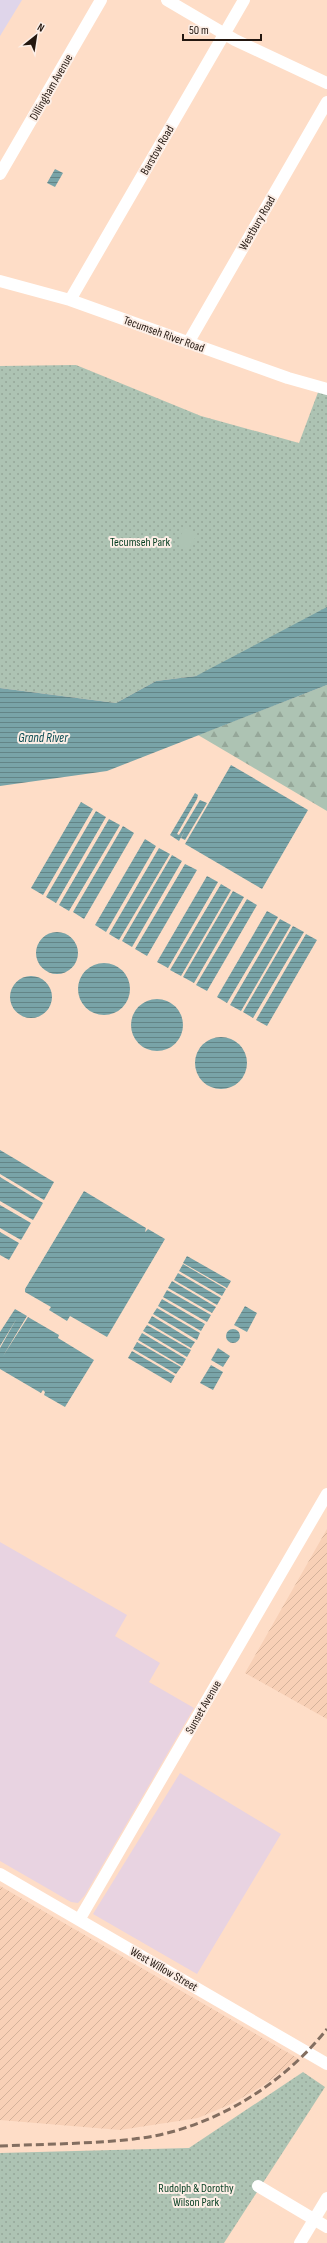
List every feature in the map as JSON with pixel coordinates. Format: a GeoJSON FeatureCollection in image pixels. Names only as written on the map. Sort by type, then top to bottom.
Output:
{"type":"FeatureCollection","features":[{"type":"Feature","properties":{"kind":"street","name":"Dillingham Avenue"},"geometry":{"type":"LineString","coordinates":[[0,174],[101,0]]}},
{"type":"Feature","properties":{"kind":"street"},"geometry":{"type":"LineString","coordinates":[[167,0],[261,53],[327,83]]}},
{"type":"Feature","properties":{"kind":"street","name":"Barstow Road"},"geometry":{"type":"LineString","coordinates":[[70,300],[244,0]]}},
{"type":"Feature","properties":{"kind":"street","name":"Westbury Road"},"geometry":{"type":"LineString","coordinates":[[188,343],[327,102]]}},
{"type":"Feature","properties":{"kind":"street","name":"Tecumseh River Road"},"geometry":{"type":"LineString","coordinates":[[0,281],[70,300],[288,378],[327,389]]}},
{"type":"Feature","properties":{"kind":"street","name":"Sunset Avenue"},"geometry":{"type":"LineString","coordinates":[[79,1920],[327,1494]]}},
{"type":"Feature","properties":{"kind":"street","name":"West Willow Street"},"geometry":{"type":"LineString","coordinates":[[0,1874],[327,2064]]}},
{"type":"Feature","properties":{"kind":"street"},"geometry":{"type":"LineString","coordinates":[[258,2186],[327,2227]]}},
{"type":"Feature","properties":{"kind":"street"},"geometry":{"type":"LineString","coordinates":[[300,2243],[327,2198]]}},
{"type":"Feature","properties":{"kind":"shaded area"},"geometry":{"type":"Polygon","coordinates":[[[0,0],[22,0],[0,36],[0,0]]]}},
{"type":"Feature","properties":{"kind":"shaded area"},"geometry":{"type":"Polygon","coordinates":[[[327,1529],[327,1719],[245,1673],[327,1529]]]}},
{"type":"Feature","properties":{"kind":"shaded area"},"geometry":{"type":"Polygon","coordinates":[[[0,1542],[127,1615],[115,1636],[160,1663],[149,1682],[194,1708],[85,1895],[78,1903],[71,1902],[0,1861],[0,1542]]]}},
{"type":"Feature","properties":{"kind":"shaded area"},"geometry":{"type":"Polygon","coordinates":[[[180,1773],[281,1834],[197,1974],[93,1914],[180,1773]]]}},
{"type":"Feature","properties":{"kind":"shaded area"},"geometry":{"type":"Polygon","coordinates":[[[0,1886],[299,2059],[261,2087],[231,2104],[198,2118],[120,2130],[0,2120],[0,1886]]]}},
{"type":"Feature","properties":{"kind":"green space","name":"Tecumseh Park"},"geometry":{"type":"Polygon","coordinates":[[[76,365],[201,416],[299,443],[320,387],[327,389],[327,619],[196,676],[156,681],[116,703],[0,688],[0,366],[76,365]]]}},
{"type":"Feature","properties":{"kind":"green space"},"geometry":{"type":"Polygon","coordinates":[[[185,527],[197,534],[189,550],[176,544],[185,527]]]}},
{"type":"Feature","properties":{"kind":"green space"},"geometry":{"type":"Polygon","coordinates":[[[327,685],[327,811],[198,735],[327,685]]]}},
{"type":"Feature","properties":{"kind":"green space","name":"Rudolph & Dorothy Wilson Park"},"geometry":{"type":"Polygon","coordinates":[[[303,2072],[325,2087],[224,2243],[0,2243],[0,2153],[189,2148],[303,2072]]]}},
{"type":"Feature","properties":{"kind":"water"},"geometry":{"type":"Polygon","coordinates":[[[55,169],[63,173],[55,187],[47,183],[55,169]]]}},
{"type":"Feature","properties":{"kind":"water","name":"Grand River"},"geometry":{"type":"Polygon","coordinates":[[[327,607],[327,685],[107,771],[0,786],[0,688],[116,703],[156,681],[196,676],[327,607]]]}},
{"type":"Feature","properties":{"kind":"water"},"geometry":{"type":"Polygon","coordinates":[[[231,765],[308,810],[262,889],[185,844],[231,765]]]}},
{"type":"Feature","properties":{"kind":"water"},"geometry":{"type":"Polygon","coordinates":[[[195,793],[198,795],[197,799],[177,834],[179,835],[200,800],[207,803],[185,840],[181,838],[185,830],[179,841],[170,835],[195,793]]]}},
{"type":"Feature","properties":{"kind":"water"},"geometry":{"type":"Polygon","coordinates":[[[81,802],[93,809],[43,895],[31,888],[81,802]]]}},
{"type":"Feature","properties":{"kind":"water"},"geometry":{"type":"Polygon","coordinates":[[[96,811],[106,817],[56,903],[46,897],[96,811]]]}},
{"type":"Feature","properties":{"kind":"water"},"geometry":{"type":"Polygon","coordinates":[[[109,819],[120,825],[69,911],[59,905],[109,819]]]}},
{"type":"Feature","properties":{"kind":"water"},"geometry":{"type":"Polygon","coordinates":[[[123,826],[134,833],[84,919],[73,912],[123,826]]]}},
{"type":"Feature","properties":{"kind":"water"},"geometry":{"type":"Polygon","coordinates":[[[145,839],[156,846],[106,932],[95,925],[145,839]]]}},
{"type":"Feature","properties":{"kind":"water"},"geometry":{"type":"Polygon","coordinates":[[[159,848],[170,854],[119,940],[109,934],[159,848]]]}},
{"type":"Feature","properties":{"kind":"water"},"geometry":{"type":"Polygon","coordinates":[[[172,855],[182,861],[132,947],[122,941],[172,855]]]}},
{"type":"Feature","properties":{"kind":"water"},"geometry":{"type":"Polygon","coordinates":[[[185,864],[197,870],[147,956],[135,949],[185,864]]]}},
{"type":"Feature","properties":{"kind":"water"},"geometry":{"type":"Polygon","coordinates":[[[207,876],[218,882],[168,968],[157,962],[207,876]]]}},
{"type":"Feature","properties":{"kind":"water"},"geometry":{"type":"Polygon","coordinates":[[[221,884],[231,890],[181,976],[170,970],[221,884]]]}},
{"type":"Feature","properties":{"kind":"water"},"geometry":{"type":"Polygon","coordinates":[[[233,891],[244,897],[194,983],[183,977],[233,891]]]}},
{"type":"Feature","properties":{"kind":"water"},"geometry":{"type":"Polygon","coordinates":[[[247,899],[257,905],[207,991],[196,985],[247,899]]]}},
{"type":"Feature","properties":{"kind":"water"},"geometry":{"type":"Polygon","coordinates":[[[267,911],[278,917],[227,1003],[217,997],[267,911]]]}},
{"type":"Feature","properties":{"kind":"water"},"geometry":{"type":"Polygon","coordinates":[[[280,919],[291,925],[241,1011],[230,1005],[280,919]]]}},
{"type":"Feature","properties":{"kind":"water"},"geometry":{"type":"Polygon","coordinates":[[[293,926],[304,932],[253,1018],[243,1012],[293,926]]]}},
{"type":"Feature","properties":{"kind":"water"},"geometry":{"type":"Polygon","coordinates":[[[53,932],[61,932],[69,935],[75,941],[78,953],[75,965],[69,971],[61,974],[53,974],[45,971],[39,965],[36,957],[36,949],[39,941],[45,935],[53,932]]]}},
{"type":"Feature","properties":{"kind":"water"},"geometry":{"type":"Polygon","coordinates":[[[306,934],[317,940],[267,1026],[256,1020],[306,934]]]}},
{"type":"Feature","properties":{"kind":"water"},"geometry":{"type":"Polygon","coordinates":[[[99,963],[109,963],[123,970],[130,984],[130,994],[123,1008],[109,1015],[99,1015],[89,1011],[82,1004],[78,994],[78,984],[82,974],[89,967],[99,963]]]}},
{"type":"Feature","properties":{"kind":"water"},"geometry":{"type":"Polygon","coordinates":[[[27,976],[35,976],[43,979],[49,985],[52,997],[49,1009],[43,1015],[35,1018],[27,1018],[19,1015],[13,1009],[10,1001],[10,993],[13,985],[19,979],[27,976]]]}},
{"type":"Feature","properties":{"kind":"water"},"geometry":{"type":"Polygon","coordinates":[[[152,999],[162,999],[176,1006],[183,1020],[183,1030],[176,1044],[162,1051],[152,1051],[142,1047],[135,1040],[131,1030],[131,1020],[135,1010],[142,1003],[152,999]]]}},
{"type":"Feature","properties":{"kind":"water"},"geometry":{"type":"Polygon","coordinates":[[[216,1037],[226,1037],[240,1044],[247,1058],[247,1068],[240,1082],[226,1089],[216,1089],[206,1085],[199,1078],[195,1068],[195,1058],[199,1048],[206,1041],[216,1037]]]}},
{"type":"Feature","properties":{"kind":"water"},"geometry":{"type":"Polygon","coordinates":[[[0,1150],[54,1182],[44,1200],[0,1174],[0,1150]]]}},
{"type":"Feature","properties":{"kind":"water"},"geometry":{"type":"Polygon","coordinates":[[[0,1177],[43,1203],[33,1220],[0,1201],[0,1177]]]}},
{"type":"Feature","properties":{"kind":"water"},"geometry":{"type":"Polygon","coordinates":[[[84,1191],[146,1228],[145,1232],[148,1229],[165,1239],[107,1337],[70,1316],[67,1321],[49,1310],[51,1307],[25,1292],[25,1289],[84,1191]]]}},
{"type":"Feature","properties":{"kind":"water"},"geometry":{"type":"Polygon","coordinates":[[[0,1205],[31,1223],[21,1240],[0,1228],[0,1205]]]}},
{"type":"Feature","properties":{"kind":"water"},"geometry":{"type":"Polygon","coordinates":[[[0,1232],[19,1243],[9,1260],[0,1255],[0,1232]]]}},
{"type":"Feature","properties":{"kind":"water"},"geometry":{"type":"Polygon","coordinates":[[[187,1256],[231,1281],[227,1288],[183,1263],[187,1256]]]}},
{"type":"Feature","properties":{"kind":"water"},"geometry":{"type":"Polygon","coordinates":[[[183,1264],[226,1289],[222,1296],[179,1271],[183,1264]]]}},
{"type":"Feature","properties":{"kind":"water"},"geometry":{"type":"Polygon","coordinates":[[[178,1273],[221,1298],[217,1305],[174,1280],[178,1273]]]}},
{"type":"Feature","properties":{"kind":"water"},"geometry":{"type":"Polygon","coordinates":[[[172,1281],[216,1307],[212,1313],[168,1288],[172,1281]]]}},
{"type":"Feature","properties":{"kind":"water"},"geometry":{"type":"Polygon","coordinates":[[[167,1290],[211,1315],[207,1322],[163,1297],[167,1290]]]}},
{"type":"Feature","properties":{"kind":"water"},"geometry":{"type":"Polygon","coordinates":[[[162,1299],[205,1324],[201,1331],[158,1306],[162,1299]]]}},
{"type":"Feature","properties":{"kind":"water"},"geometry":{"type":"Polygon","coordinates":[[[245,1306],[257,1313],[247,1332],[234,1325],[245,1306]]]}},
{"type":"Feature","properties":{"kind":"water"},"geometry":{"type":"Polygon","coordinates":[[[157,1308],[200,1333],[197,1340],[153,1314],[157,1308]]]}},
{"type":"Feature","properties":{"kind":"water"},"geometry":{"type":"Polygon","coordinates":[[[15,1309],[27,1316],[3,1356],[28,1317],[59,1335],[58,1338],[94,1360],[65,1407],[44,1395],[45,1392],[43,1390],[41,1393],[0,1369],[0,1348],[17,1318],[0,1346],[0,1332],[15,1309]]]}},
{"type":"Feature","properties":{"kind":"water"},"geometry":{"type":"Polygon","coordinates":[[[152,1316],[195,1342],[191,1348],[148,1323],[152,1316]]]}},
{"type":"Feature","properties":{"kind":"water"},"geometry":{"type":"Polygon","coordinates":[[[147,1325],[191,1350],[187,1357],[143,1331],[147,1325]]]}},
{"type":"Feature","properties":{"kind":"water"},"geometry":{"type":"Polygon","coordinates":[[[233,1329],[238,1331],[240,1336],[238,1341],[233,1343],[228,1341],[226,1336],[228,1331],[233,1329]]]}},
{"type":"Feature","properties":{"kind":"water"},"geometry":{"type":"Polygon","coordinates":[[[142,1333],[186,1359],[182,1366],[138,1340],[142,1333]]]}},
{"type":"Feature","properties":{"kind":"water"},"geometry":{"type":"Polygon","coordinates":[[[137,1342],[181,1367],[176,1374],[133,1349],[137,1342]]]}},
{"type":"Feature","properties":{"kind":"water"},"geometry":{"type":"Polygon","coordinates":[[[218,1348],[230,1356],[223,1367],[211,1360],[218,1348]]]}},
{"type":"Feature","properties":{"kind":"water"},"geometry":{"type":"Polygon","coordinates":[[[132,1351],[175,1376],[171,1383],[128,1358],[132,1351]]]}},
{"type":"Feature","properties":{"kind":"water"},"geometry":{"type":"Polygon","coordinates":[[[211,1365],[223,1372],[213,1390],[200,1383],[211,1365]]]}},
{"type":"Feature","properties":{"kind":"railway"},"geometry":{"type":"LineString","coordinates":[[0,2146],[117,2141],[162,2134],[189,2127],[241,2103],[265,2087],[288,2070],[309,2050],[327,2029]]}}]}
